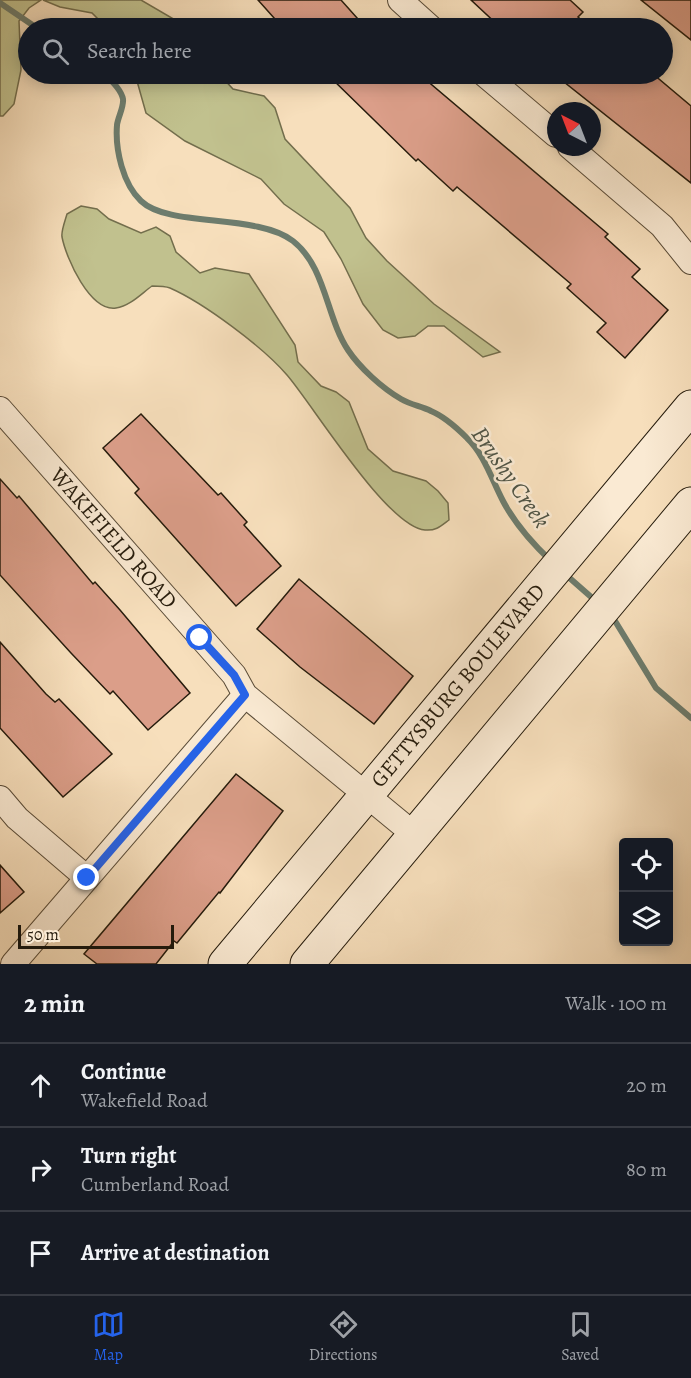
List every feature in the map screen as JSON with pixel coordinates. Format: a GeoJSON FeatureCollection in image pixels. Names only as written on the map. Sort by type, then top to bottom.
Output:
{"type":"FeatureCollection","features":[{"type":"Feature","properties":{"kind":"street"},"geometry":{"type":"LineString","coordinates":[[400,0],[420,18]]}},
{"type":"Feature","properties":{"kind":"street"},"geometry":{"type":"LineString","coordinates":[[496,84],[547,127]]}},
{"type":"Feature","properties":{"kind":"street"},"geometry":{"type":"LineString","coordinates":[[580,156],[662,226],[691,262]]}},
{"type":"Feature","properties":{"kind":"street"},"geometry":{"type":"LineString","coordinates":[[662,226],[691,235]]}},
{"type":"Feature","properties":{"kind":"street","name":"GETTYSBURG BOULEVARD"},"geometry":{"type":"LineString","coordinates":[[225,964],[691,407]]}},
{"type":"Feature","properties":{"kind":"street","name":"WAKEFIELD ROAD"},"geometry":{"type":"LineString","coordinates":[[0,409],[234,675],[245,695],[415,835]]}},
{"type":"Feature","properties":{"kind":"street"},"geometry":{"type":"LineString","coordinates":[[307,964],[691,504]]}},
{"type":"Feature","properties":{"kind":"street"},"geometry":{"type":"LineString","coordinates":[[13,964],[245,695]]}},
{"type":"Feature","properties":{"kind":"street"},"geometry":{"type":"LineString","coordinates":[[0,798],[17,818],[87,878]]}},
{"type":"Feature","properties":{"kind":"green space"},"geometry":{"type":"Polygon","coordinates":[[[0,0],[41,0],[29,8],[21,18],[18,18],[18,84],[14,104],[3,116],[0,116],[0,0]]]}},
{"type":"Feature","properties":{"kind":"green space"},"geometry":{"type":"Polygon","coordinates":[[[43,0],[141,0],[172,18],[97,18],[92,13],[60,7],[43,0]]]}},
{"type":"Feature","properties":{"kind":"green space"},"geometry":{"type":"Polygon","coordinates":[[[138,84],[228,84],[233,89],[264,96],[275,108],[285,139],[350,208],[366,238],[387,261],[434,304],[500,352],[483,357],[444,326],[428,326],[415,336],[398,338],[383,330],[363,304],[341,259],[324,232],[284,204],[261,179],[185,141],[146,113],[138,84]]]}},
{"type":"Feature","properties":{"kind":"green space"},"geometry":{"type":"Polygon","coordinates":[[[81,206],[97,209],[109,219],[141,233],[156,227],[170,236],[176,252],[200,273],[215,268],[249,274],[295,345],[298,362],[321,386],[336,392],[349,402],[368,449],[393,471],[426,481],[438,491],[448,503],[449,520],[435,529],[425,530],[409,524],[391,509],[371,488],[287,375],[248,339],[199,304],[164,286],[152,286],[121,307],[106,307],[97,302],[74,270],[62,237],[67,214],[81,206]]]}},
{"type":"Feature","properties":{"kind":"building"},"geometry":{"type":"Polygon","coordinates":[[[258,0],[341,0],[357,18],[274,18],[258,0]]]}},
{"type":"Feature","properties":{"kind":"building"},"geometry":{"type":"Polygon","coordinates":[[[471,0],[570,0],[583,12],[579,18],[490,18],[471,0]]]}},
{"type":"Feature","properties":{"kind":"building"},"geometry":{"type":"Polygon","coordinates":[[[641,0],[691,0],[691,40],[673,26],[673,18],[664,18],[641,0]]]}},
{"type":"Feature","properties":{"kind":"building"},"geometry":{"type":"Polygon","coordinates":[[[337,84],[431,84],[608,234],[605,237],[640,269],[632,277],[668,310],[625,358],[597,332],[606,323],[567,288],[571,284],[457,187],[453,191],[418,159],[416,161],[337,84]]]}},
{"type":"Feature","properties":{"kind":"building"},"geometry":{"type":"Polygon","coordinates":[[[567,84],[665,84],[691,106],[691,183],[601,111],[601,102],[589,102],[567,84]]]}},
{"type":"Feature","properties":{"kind":"building"},"geometry":{"type":"Polygon","coordinates":[[[141,414],[218,495],[221,493],[247,522],[244,525],[281,566],[236,606],[135,493],[139,489],[103,448],[141,414]]]}},
{"type":"Feature","properties":{"kind":"building"},"geometry":{"type":"Polygon","coordinates":[[[0,479],[17,498],[19,496],[93,584],[95,582],[120,610],[190,693],[148,730],[113,691],[110,694],[0,575],[0,479]]]}},
{"type":"Feature","properties":{"kind":"building"},"geometry":{"type":"Polygon","coordinates":[[[299,579],[413,676],[374,724],[300,667],[257,629],[299,579]]]}},
{"type":"Feature","properties":{"kind":"building"},"geometry":{"type":"Polygon","coordinates":[[[0,642],[46,694],[55,702],[59,699],[112,754],[63,797],[0,728],[0,642]]]}},
{"type":"Feature","properties":{"kind":"building"},"geometry":{"type":"Polygon","coordinates":[[[236,774],[283,811],[220,893],[177,943],[174,941],[156,964],[97,964],[84,954],[236,774]]]}},
{"type":"Feature","properties":{"kind":"building"},"geometry":{"type":"Polygon","coordinates":[[[0,865],[24,892],[0,913],[0,865]]]}},
{"type":"Feature","properties":{"kind":"waterway","name":"Brushy Creek"},"geometry":{"type":"LineString","coordinates":[[0,3],[22,18]]}},
{"type":"Feature","properties":{"kind":"waterway","name":"Brushy Creek"},"geometry":{"type":"LineString","coordinates":[[115,84],[123,99],[117,125],[119,156],[129,185],[141,201],[154,209],[172,215],[258,227],[277,232],[293,241],[312,264],[341,337],[353,357],[386,389],[405,401],[440,416],[473,444],[513,517],[551,561]]}},
{"type":"Feature","properties":{"kind":"waterway","name":"Brushy Creek"},"geometry":{"type":"LineString","coordinates":[[565,574],[598,603]]}},
{"type":"Feature","properties":{"kind":"waterway","name":"Brushy Creek"},"geometry":{"type":"LineString","coordinates":[[612,616],[656,688],[691,718]]}},
{"type":"Feature","properties":{"kind":"route"},"geometry":{"type":"LineString","coordinates":[[87,878],[245,695],[234,675],[200,638]]}}]}
